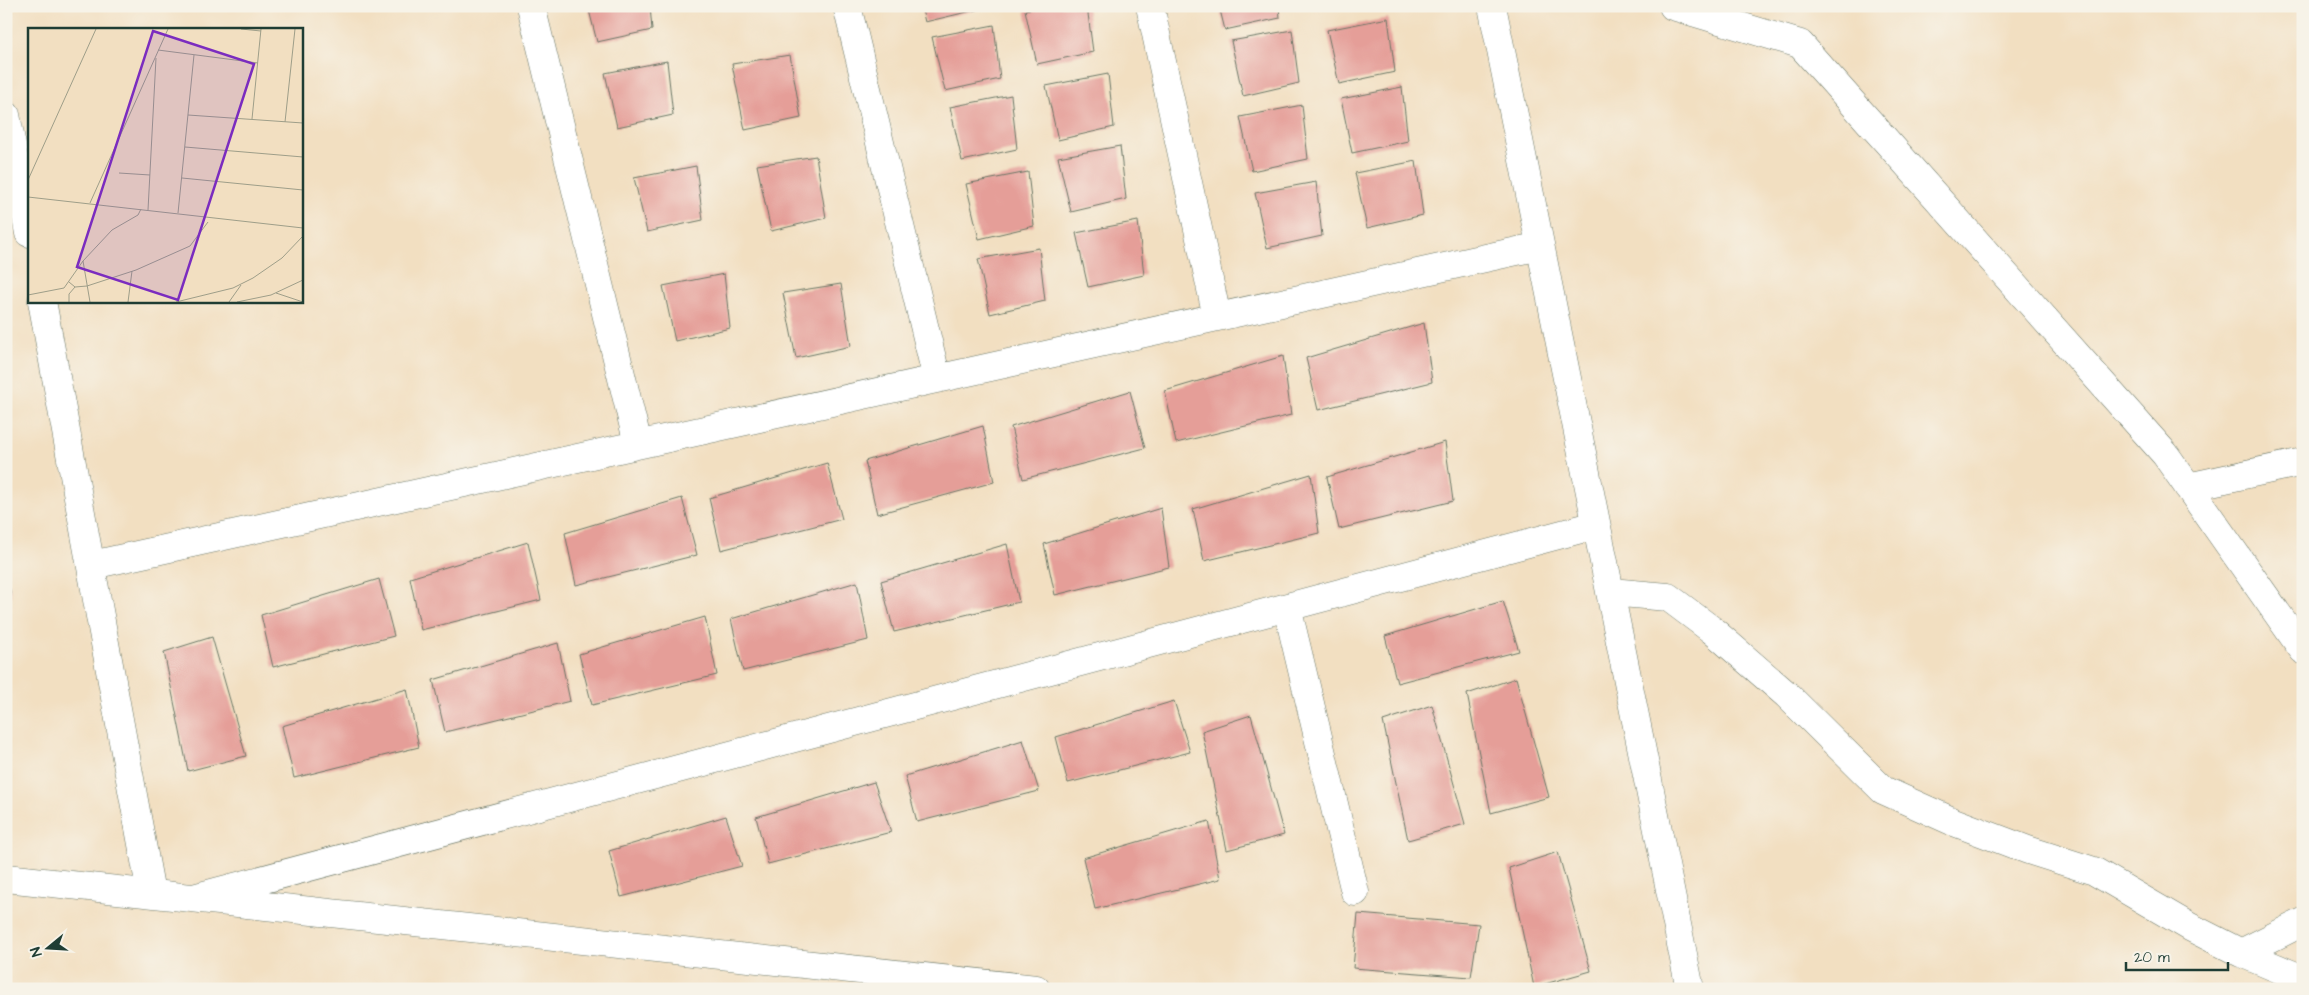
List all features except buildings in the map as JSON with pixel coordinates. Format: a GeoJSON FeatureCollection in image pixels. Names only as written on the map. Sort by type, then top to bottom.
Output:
{"type":"FeatureCollection","features":[{"type":"Feature","properties":{"kind":"street"},"geometry":{"type":"LineString","coordinates":[[531,6],[638,444]]}},
{"type":"Feature","properties":{"kind":"street"},"geometry":{"type":"LineString","coordinates":[[847,6],[937,379]]}},
{"type":"Feature","properties":{"kind":"street"},"geometry":{"type":"LineString","coordinates":[[1150,6],[1217,317]]}},
{"type":"Feature","properties":{"kind":"street"},"geometry":{"type":"LineString","coordinates":[[1492,6],[1690,989]]}},
{"type":"Feature","properties":{"kind":"street"},"geometry":{"type":"LineString","coordinates":[[1672,6],[1800,44],[2165,454],[2303,650]]}},
{"type":"Feature","properties":{"kind":"street"},"geometry":{"type":"LineString","coordinates":[[6,114],[28,228]]}},
{"type":"Feature","properties":{"kind":"street"},"geometry":{"type":"LineString","coordinates":[[92,565],[1540,246]]}},
{"type":"Feature","properties":{"kind":"street"},"geometry":{"type":"LineString","coordinates":[[42,302],[151,893]]}},
{"type":"Feature","properties":{"kind":"street"},"geometry":{"type":"LineString","coordinates":[[2188,488],[2303,462]]}},
{"type":"Feature","properties":{"kind":"street"},"geometry":{"type":"LineString","coordinates":[[193,898],[1596,525]]}},
{"type":"Feature","properties":{"kind":"street"},"geometry":{"type":"LineString","coordinates":[[1610,592],[1668,597],[1712,630],[1787,695],[1883,790],[1954,822],[2094,872],[2190,927],[2241,953],[2303,979]]}},
{"type":"Feature","properties":{"kind":"street"},"geometry":{"type":"LineString","coordinates":[[1287,607],[1355,892]]}},
{"type":"Feature","properties":{"kind":"street"},"geometry":{"type":"LineString","coordinates":[[6,878],[1036,989]]}},
{"type":"Feature","properties":{"kind":"street"},"geometry":{"type":"LineString","coordinates":[[2241,953],[2303,922]]}}]}
